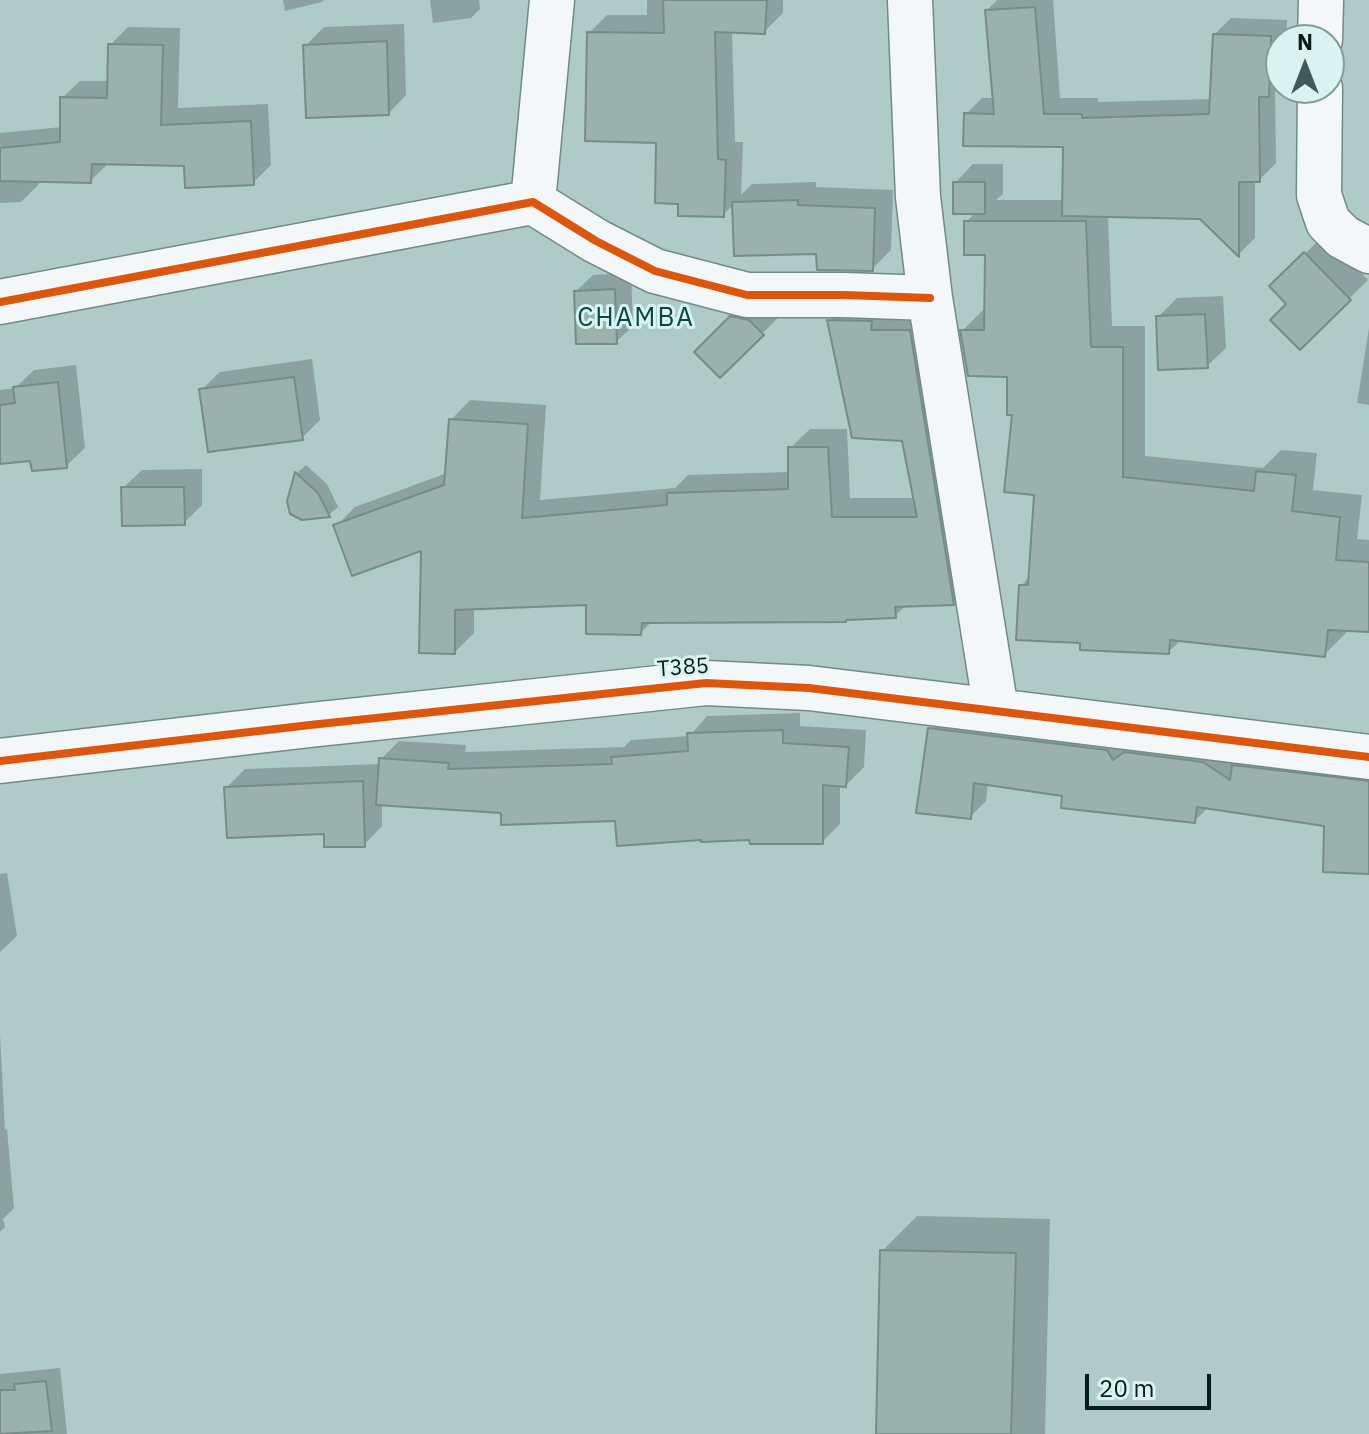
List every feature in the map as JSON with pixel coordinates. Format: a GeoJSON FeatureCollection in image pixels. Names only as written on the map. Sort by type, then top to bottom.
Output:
{"type":"FeatureCollection","features":[{"type":"Feature","properties":{"kind":"street"},"geometry":{"type":"LineString","coordinates":[[533,202],[552,0]]}},
{"type":"Feature","properties":{"kind":"street"},"geometry":{"type":"LineString","coordinates":[[910,0],[918,197],[930,298],[996,710]]}},
{"type":"Feature","properties":{"kind":"street"},"geometry":{"type":"LineString","coordinates":[[1320,24],[1321,0]]}},
{"type":"Feature","properties":{"kind":"street"},"geometry":{"type":"LineString","coordinates":[[1320,104],[1319,195],[1328,222],[1343,237],[1369,251]]}},
{"type":"Feature","properties":{"kind":"street"},"geometry":{"type":"LineString","coordinates":[[0,302],[533,202],[596,241],[655,271],[747,295],[930,298]]}},
{"type":"Feature","properties":{"kind":"street","name":"T385"},"geometry":{"type":"LineString","coordinates":[[0,761],[706,683],[809,688],[1369,757]]}},
{"type":"Feature","properties":{"kind":"building"},"geometry":{"type":"Polygon","coordinates":[[[663,0],[767,0],[765,34],[715,32],[718,159],[726,160],[724,217],[678,216],[678,204],[655,203],[656,143],[585,141],[587,32],[664,33],[663,0]]]}},
{"type":"Feature","properties":{"kind":"building"},"geometry":{"type":"Polygon","coordinates":[[[1035,7],[1044,114],[1082,114],[1082,118],[1209,114],[1213,34],[1265,36],[1265,97],[1259,97],[1260,182],[1239,182],[1239,257],[1200,219],[1062,216],[1063,147],[963,146],[964,113],[994,114],[985,10],[1035,7]]]}},
{"type":"Feature","properties":{"kind":"building"},"geometry":{"type":"Polygon","coordinates":[[[387,41],[389,115],[306,118],[303,45],[387,41]]]}},
{"type":"Feature","properties":{"kind":"building"},"geometry":{"type":"Polygon","coordinates":[[[108,44],[163,45],[161,125],[251,121],[254,185],[185,188],[184,166],[92,164],[91,183],[0,181],[0,148],[60,142],[60,97],[107,98],[108,44]]]}},
{"type":"Feature","properties":{"kind":"building"},"geometry":{"type":"Polygon","coordinates":[[[953,182],[985,182],[985,214],[953,214],[953,182]]]}},
{"type":"Feature","properties":{"kind":"building"},"geometry":{"type":"Polygon","coordinates":[[[798,200],[798,205],[875,208],[873,271],[817,270],[816,254],[734,256],[732,202],[798,200]]]}},
{"type":"Feature","properties":{"kind":"building"},"geometry":{"type":"Polygon","coordinates":[[[964,221],[1086,221],[1091,347],[1123,347],[1123,477],[1254,491],[1256,471],[1296,475],[1292,511],[1340,517],[1336,560],[1369,562],[1369,632],[1328,630],[1325,657],[1170,640],[1169,654],[1080,650],[1080,643],[1016,640],[1019,585],[1028,585],[1034,495],[1004,492],[1012,415],[1007,415],[1007,377],[968,376],[960,330],[984,330],[985,255],[964,255],[964,221]]]}},
{"type":"Feature","properties":{"kind":"building"},"geometry":{"type":"Polygon","coordinates":[[[1304,252],[1351,300],[1300,350],[1270,320],[1286,304],[1269,286],[1304,252]]]}},
{"type":"Feature","properties":{"kind":"building"},"geometry":{"type":"Polygon","coordinates":[[[615,289],[617,344],[576,344],[574,291],[615,289]]]}},
{"type":"Feature","properties":{"kind":"building"},"geometry":{"type":"Polygon","coordinates":[[[1205,314],[1208,368],[1158,370],[1156,316],[1205,314]]]}},
{"type":"Feature","properties":{"kind":"building"},"geometry":{"type":"Polygon","coordinates":[[[730,316],[749,320],[764,335],[720,378],[694,352],[730,316]]]}},
{"type":"Feature","properties":{"kind":"building"},"geometry":{"type":"Polygon","coordinates":[[[827,320],[872,321],[871,330],[910,330],[954,605],[895,607],[896,618],[846,622],[642,623],[641,635],[586,634],[586,605],[455,610],[455,654],[419,653],[421,551],[352,576],[333,525],[444,485],[449,419],[528,424],[522,518],[667,505],[667,493],[788,489],[788,447],[828,447],[832,517],[917,517],[902,441],[852,438],[827,320]]]}},
{"type":"Feature","properties":{"kind":"building"},"geometry":{"type":"Polygon","coordinates":[[[294,377],[303,440],[208,452],[199,389],[294,377]]]}},
{"type":"Feature","properties":{"kind":"building"},"geometry":{"type":"Polygon","coordinates":[[[58,382],[67,468],[32,471],[30,461],[0,464],[0,405],[15,403],[13,387],[58,382]]]}},
{"type":"Feature","properties":{"kind":"building"},"geometry":{"type":"Polygon","coordinates":[[[295,472],[318,493],[330,517],[302,520],[290,514],[287,501],[295,472]]]}},
{"type":"Feature","properties":{"kind":"building"},"geometry":{"type":"Polygon","coordinates":[[[121,487],[184,487],[185,525],[122,526],[121,487]]]}},
{"type":"Feature","properties":{"kind":"building"},"geometry":{"type":"Polygon","coordinates":[[[928,728],[1107,750],[1113,760],[1124,752],[1203,762],[1230,780],[1232,765],[1369,781],[1369,874],[1323,872],[1324,826],[1197,807],[1195,823],[1061,808],[1062,796],[974,783],[971,819],[916,813],[928,728]]]}},
{"type":"Feature","properties":{"kind":"building"},"geometry":{"type":"Polygon","coordinates":[[[783,730],[783,743],[849,747],[846,787],[823,785],[823,844],[701,840],[617,846],[615,821],[501,825],[501,813],[376,805],[379,758],[449,763],[448,769],[612,764],[611,757],[688,751],[687,733],[783,730]]]}},
{"type":"Feature","properties":{"kind":"building"},"geometry":{"type":"Polygon","coordinates":[[[363,781],[365,847],[324,847],[324,834],[227,838],[224,787],[363,781]]]}},
{"type":"Feature","properties":{"kind":"building"},"geometry":{"type":"Polygon","coordinates":[[[880,1250],[1016,1253],[1011,1434],[876,1434],[880,1250]]]}},
{"type":"Feature","properties":{"kind":"building"},"geometry":{"type":"Polygon","coordinates":[[[46,1381],[52,1431],[0,1434],[0,1390],[15,1390],[14,1384],[46,1381]]]}},
{"type":"Feature","properties":{"kind":"cycle path"},"geometry":{"type":"LineString","coordinates":[[0,302],[533,202],[596,241],[655,271],[747,295],[930,298]]}},
{"type":"Feature","properties":{"kind":"cycle path"},"geometry":{"type":"LineString","coordinates":[[0,761],[706,683],[809,688],[1369,757]]}},
{"type":"Feature","properties":{"kind":"district","name":"CHAMBA"},"geometry":{"type":"Point","coordinates":[636,318]}}]}
